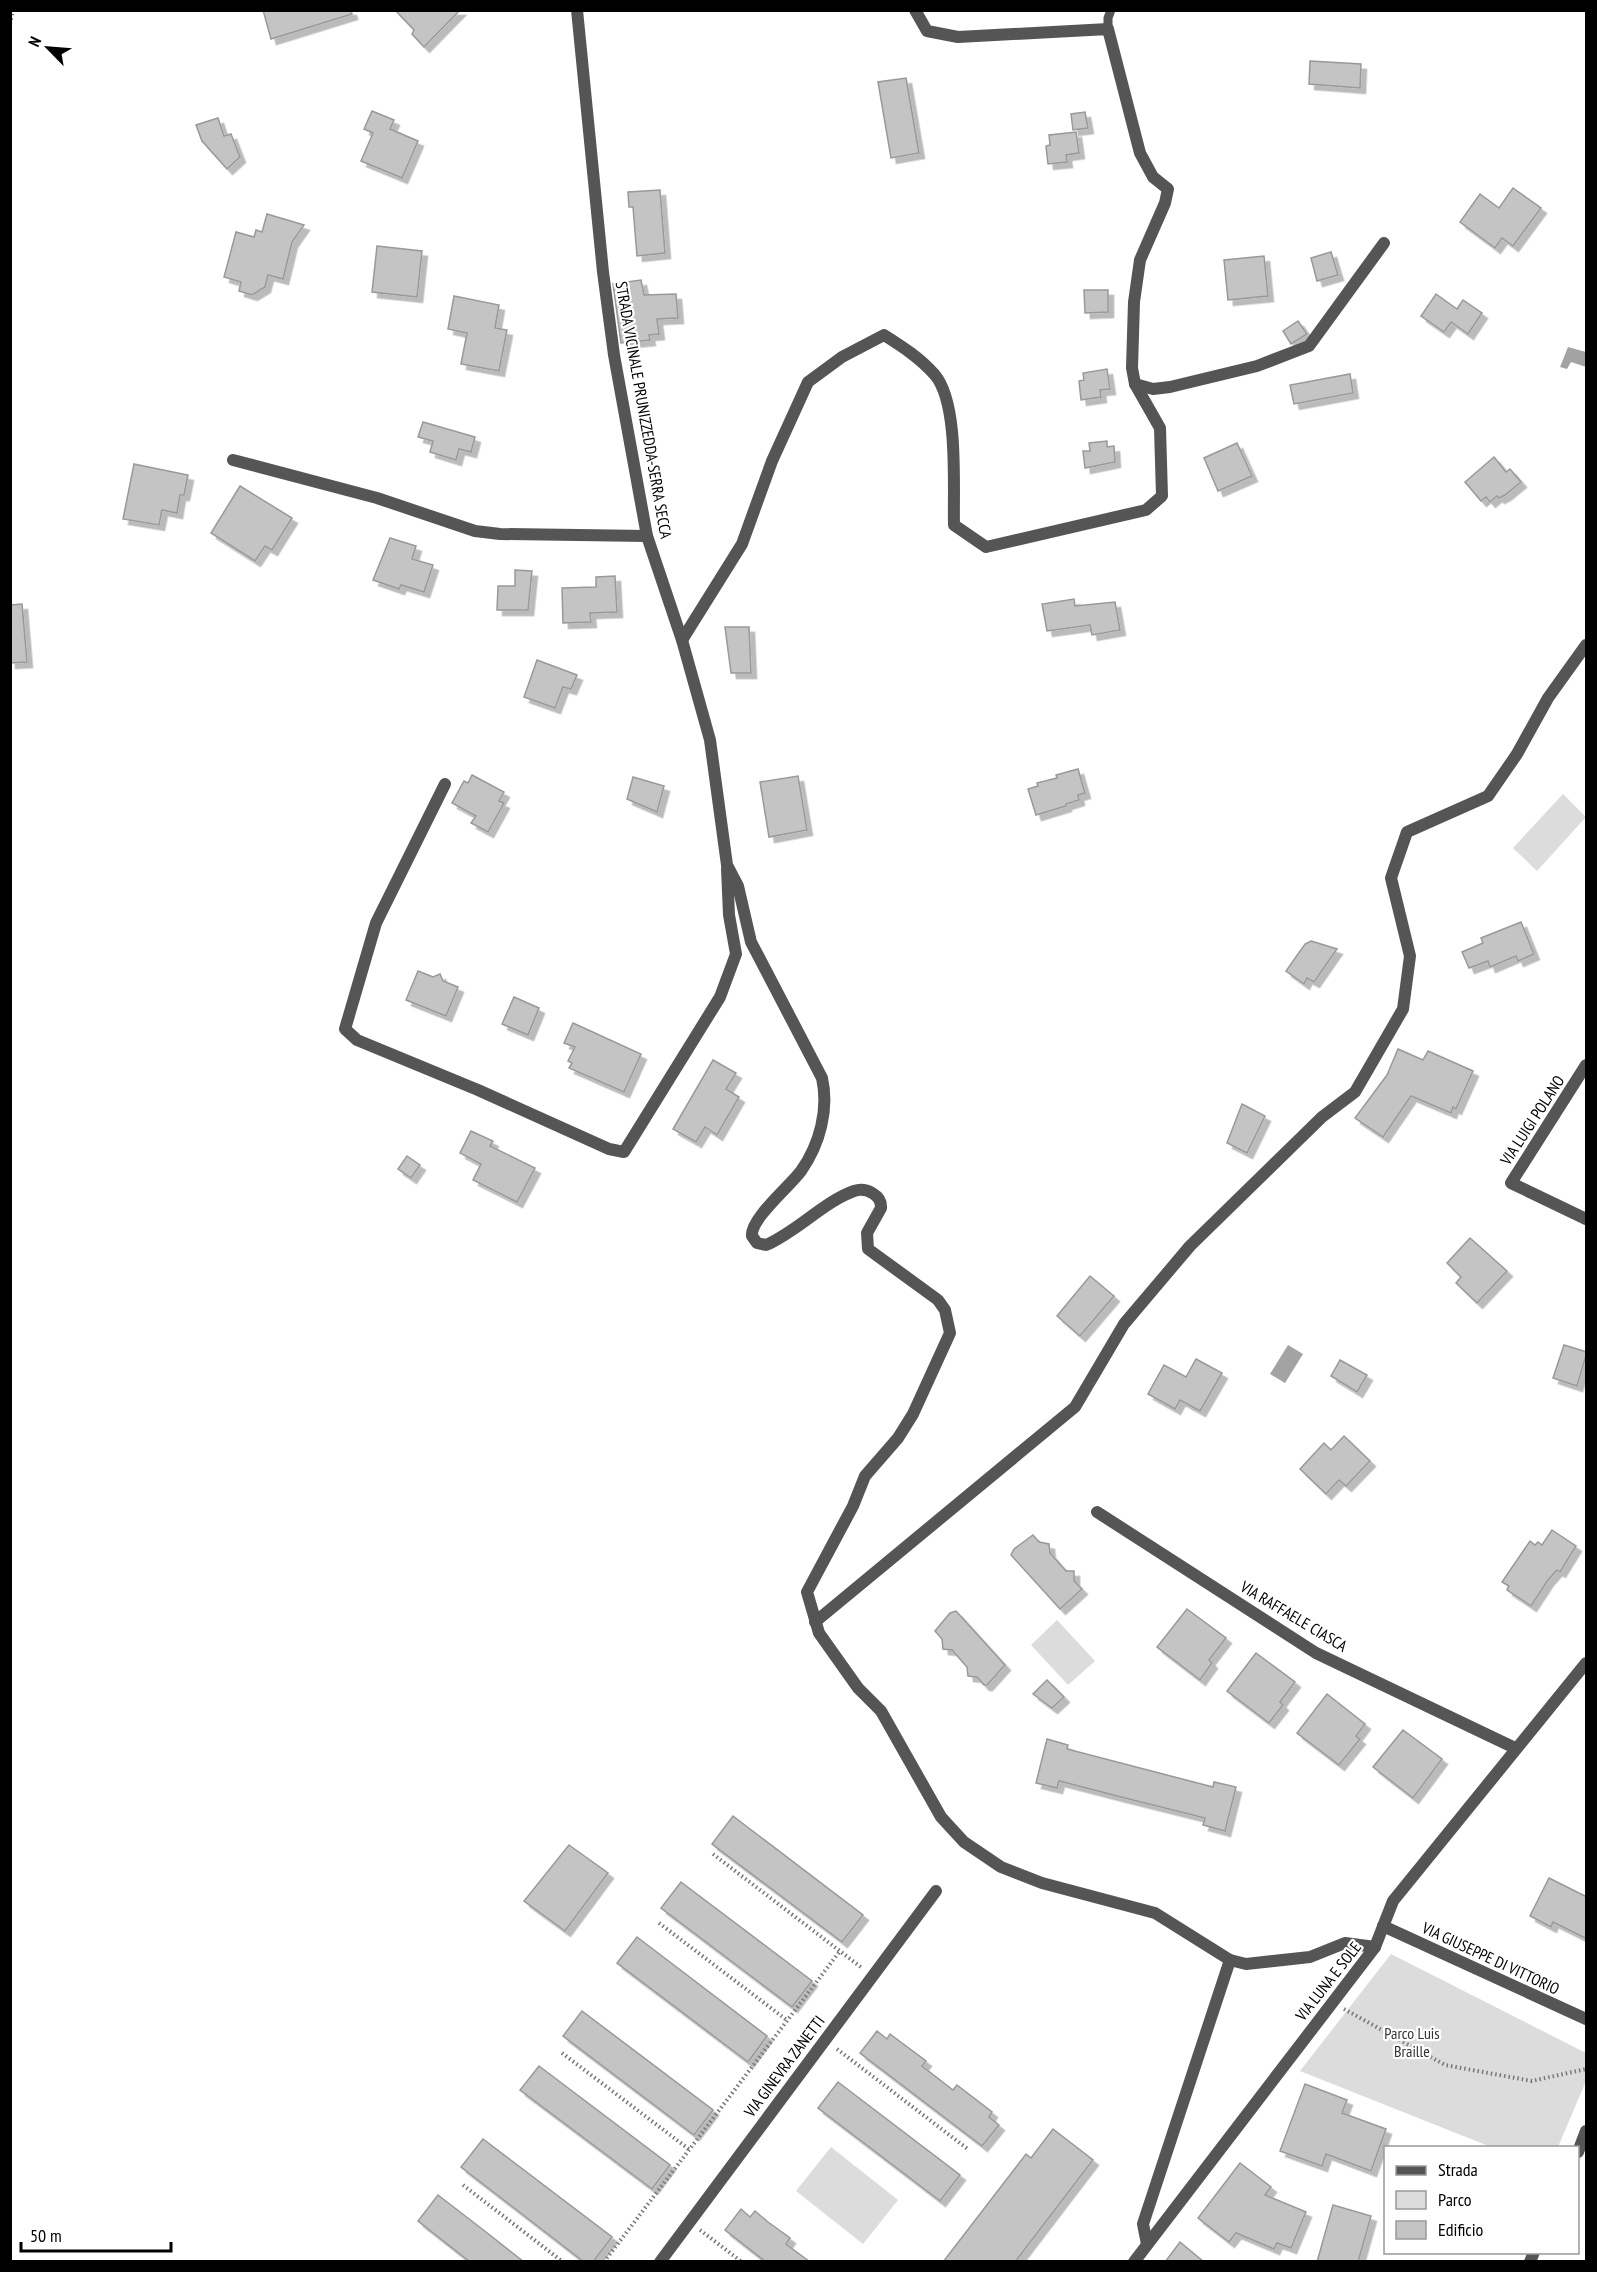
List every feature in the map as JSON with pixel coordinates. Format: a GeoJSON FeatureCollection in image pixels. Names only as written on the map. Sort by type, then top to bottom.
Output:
{"type":"FeatureCollection","features":[{"type":"Feature","properties":{"kind":"street","name":"STRADA VICINALE PRUNIZZEDDA-SERRA SECCA"},"geometry":{"type":"LineString","coordinates":[[578,10],[603,272],[614,355],[647,536],[682,640],[710,740],[727,865],[738,886],[751,942],[822,1078],[826,1096],[822,1124],[802,1170],[754,1224],[752,1236],[758,1243],[766,1245],[853,1191],[873,1193],[879,1198],[881,1208],[867,1233],[868,1249],[938,1300],[949,1321],[946,1344],[913,1414],[898,1438],[865,1476],[853,1506],[814,1574],[807,1592],[819,1633],[858,1688],[881,1711],[941,1817],[964,1842],[1001,1867],[1042,1883],[1155,1913],[1230,1960],[1246,1964],[1310,1956],[1345,1943],[1375,1947]]}},
{"type":"Feature","properties":{"kind":"street"},"geometry":{"type":"LineString","coordinates":[[682,640],[742,544],[772,461],[808,382],[842,357],[884,335],[914,354],[937,377],[951,415],[954,525],[986,547],[1146,510],[1162,496],[1160,428],[1135,384],[1132,357],[1140,260],[1166,203],[1168,189],[1153,177],[1140,153],[1108,30],[958,37],[927,31],[915,10]]}},
{"type":"Feature","properties":{"kind":"street"},"geometry":{"type":"LineString","coordinates":[[1135,384],[1153,389],[1170,387],[1257,366],[1310,346],[1384,243]]}},
{"type":"Feature","properties":{"kind":"street"},"geometry":{"type":"LineString","coordinates":[[233,460],[377,498],[475,531],[500,534],[647,536]]}},
{"type":"Feature","properties":{"kind":"street"},"geometry":{"type":"LineString","coordinates":[[815,1622],[1075,1407],[1124,1324],[1190,1246],[1322,1117],[1355,1092],[1403,1009],[1410,956],[1391,878],[1407,832],[1488,796],[1517,754],[1548,698],[1587,645]]}},
{"type":"Feature","properties":{"kind":"street"},"geometry":{"type":"LineString","coordinates":[[445,784],[376,923],[345,1029],[357,1040],[478,1090],[609,1149],[624,1152],[720,997],[736,954],[729,915],[727,865]]}},
{"type":"Feature","properties":{"kind":"street","name":"VIA LUIGI POLANO"},"geometry":{"type":"LineString","coordinates":[[1587,1065],[1511,1183],[1587,1219]]}},
{"type":"Feature","properties":{"kind":"street","name":"VIA RAFFAELE CIASCA"},"geometry":{"type":"LineString","coordinates":[[1097,1512],[1316,1653],[1515,1748]]}},
{"type":"Feature","properties":{"kind":"street","name":"VIA LUNA E SOLE"},"geometry":{"type":"LineString","coordinates":[[1134,2262],[1375,1947],[1392,1901],[1515,1748],[1587,1663]]}},
{"type":"Feature","properties":{"kind":"street","name":"VIA GINEVRA ZANETTI"},"geometry":{"type":"LineString","coordinates":[[660,2262],[688,2221],[936,1892]]}},
{"type":"Feature","properties":{"kind":"street","name":"VIA GIUSEPPE DI VITTORIO"},"geometry":{"type":"LineString","coordinates":[[1383,1926],[1587,2019]]}},
{"type":"Feature","properties":{"kind":"street"},"geometry":{"type":"LineString","coordinates":[[1147,2244],[1143,2224],[1230,1960]]}},
{"type":"Feature","properties":{"kind":"street"},"geometry":{"type":"LineString","coordinates":[[1579,2150],[1587,2131]]}},
{"type":"Feature","properties":{"kind":"lane"},"geometry":{"type":"LineString","coordinates":[[1108,30],[1111,10]]}},
{"type":"Feature","properties":{"kind":"path"},"geometry":{"type":"LineString","coordinates":[[10,24],[13,10]]}},
{"type":"Feature","properties":{"kind":"path"},"geometry":{"type":"LineString","coordinates":[[713,1854],[872,1976]]}},
{"type":"Feature","properties":{"kind":"path"},"geometry":{"type":"LineString","coordinates":[[659,1923],[788,2021]]}},
{"type":"Feature","properties":{"kind":"path"},"geometry":{"type":"LineString","coordinates":[[604,2262],[840,1952]]}},
{"type":"Feature","properties":{"kind":"path"},"geometry":{"type":"LineString","coordinates":[[1336,2018],[1343,2009],[1445,2065],[1532,2081],[1587,2069]]}},
{"type":"Feature","properties":{"kind":"path"},"geometry":{"type":"LineString","coordinates":[[825,2039],[969,2150]]}},
{"type":"Feature","properties":{"kind":"path"},"geometry":{"type":"LineString","coordinates":[[562,2053],[690,2150]]}},
{"type":"Feature","properties":{"kind":"path"},"geometry":{"type":"LineString","coordinates":[[463,2185],[563,2262]]}},
{"type":"Feature","properties":{"kind":"path"},"geometry":{"type":"LineString","coordinates":[[688,2221],[742,2262]]}},
{"type":"Feature","properties":{"kind":"green space"},"geometry":{"type":"Polygon","coordinates":[[[1563,794],[1586,817],[1537,871],[1513,848],[1563,794]]]}},
{"type":"Feature","properties":{"kind":"green space"},"geometry":{"type":"Polygon","coordinates":[[[1057,1620],[1095,1661],[1068,1685],[1031,1645],[1057,1620]]]}},
{"type":"Feature","properties":{"kind":"green space","name":"Parco Luis Braille"},"geometry":{"type":"Polygon","coordinates":[[[1391,1954],[1586,2053],[1586,2081],[1558,2146],[1488,2146],[1300,2071],[1391,1954]]]}},
{"type":"Feature","properties":{"kind":"green space"},"geometry":{"type":"Polygon","coordinates":[[[831,2147],[898,2200],[863,2244],[796,2191],[831,2147]]]}},
{"type":"Feature","properties":{"kind":"shaded area"},"geometry":{"type":"Polygon","coordinates":[[[1568,347],[1586,352],[1586,367],[1571,362],[1567,369],[1560,367],[1568,347]]]}},
{"type":"Feature","properties":{"kind":"shaded area"},"geometry":{"type":"Polygon","coordinates":[[[1288,1345],[1303,1354],[1285,1383],[1270,1374],[1288,1345]]]}},
{"type":"Feature","properties":{"kind":"building"},"geometry":{"type":"Polygon","coordinates":[[[263,10],[351,10],[352,14],[271,39],[263,10]]]}},
{"type":"Feature","properties":{"kind":"building"},"geometry":{"type":"Polygon","coordinates":[[[395,10],[460,10],[424,47],[412,34],[414,30],[395,10]]]}},
{"type":"Feature","properties":{"kind":"building"},"geometry":{"type":"Polygon","coordinates":[[[1310,61],[1361,64],[1360,88],[1309,84],[1310,61]]]}},
{"type":"Feature","properties":{"kind":"building"},"geometry":{"type":"Polygon","coordinates":[[[906,78],[919,153],[891,158],[878,82],[906,78]]]}},
{"type":"Feature","properties":{"kind":"building"},"geometry":{"type":"Polygon","coordinates":[[[372,111],[394,120],[390,129],[418,141],[402,178],[361,161],[373,133],[364,129],[372,111]]]}},
{"type":"Feature","properties":{"kind":"building"},"geometry":{"type":"Polygon","coordinates":[[[1085,112],[1088,128],[1073,130],[1071,114],[1085,112]]]}},
{"type":"Feature","properties":{"kind":"building"},"geometry":{"type":"Polygon","coordinates":[[[218,118],[224,136],[231,134],[240,157],[227,169],[202,141],[196,125],[218,118]]]}},
{"type":"Feature","properties":{"kind":"building"},"geometry":{"type":"Polygon","coordinates":[[[1076,132],[1079,153],[1066,155],[1067,162],[1048,164],[1046,146],[1050,145],[1049,135],[1076,132]]]}},
{"type":"Feature","properties":{"kind":"building"},"geometry":{"type":"Polygon","coordinates":[[[1513,188],[1541,208],[1513,246],[1502,238],[1495,248],[1460,222],[1480,194],[1499,208],[1513,188]]]}},
{"type":"Feature","properties":{"kind":"building"},"geometry":{"type":"Polygon","coordinates":[[[660,190],[665,253],[637,256],[633,207],[629,207],[628,192],[660,190]]]}},
{"type":"Feature","properties":{"kind":"building"},"geometry":{"type":"Polygon","coordinates":[[[267,214],[304,225],[292,242],[283,279],[268,275],[265,287],[252,295],[239,291],[241,282],[224,277],[236,232],[254,237],[256,230],[262,232],[267,214]]]}},
{"type":"Feature","properties":{"kind":"building"},"geometry":{"type":"Polygon","coordinates":[[[377,246],[422,251],[417,297],[372,292],[377,246]]]}},
{"type":"Feature","properties":{"kind":"building"},"geometry":{"type":"Polygon","coordinates":[[[1331,252],[1338,275],[1317,281],[1311,258],[1331,252]]]}},
{"type":"Feature","properties":{"kind":"building"},"geometry":{"type":"Polygon","coordinates":[[[1264,256],[1268,296],[1228,300],[1224,260],[1264,256]]]}},
{"type":"Feature","properties":{"kind":"building"},"geometry":{"type":"Polygon","coordinates":[[[641,280],[644,295],[676,294],[678,318],[657,319],[659,334],[649,335],[650,340],[621,343],[613,284],[641,280]]]}},
{"type":"Feature","properties":{"kind":"building"},"geometry":{"type":"Polygon","coordinates":[[[1084,290],[1108,290],[1108,312],[1085,313],[1084,290]]]}},
{"type":"Feature","properties":{"kind":"building"},"geometry":{"type":"Polygon","coordinates":[[[1436,294],[1457,309],[1463,300],[1482,313],[1468,334],[1451,322],[1444,332],[1421,316],[1436,294]]]}},
{"type":"Feature","properties":{"kind":"building"},"geometry":{"type":"Polygon","coordinates":[[[454,296],[499,305],[495,328],[507,330],[499,371],[461,364],[467,333],[448,329],[454,296]]]}},
{"type":"Feature","properties":{"kind":"building"},"geometry":{"type":"Polygon","coordinates":[[[1298,321],[1307,334],[1291,344],[1283,331],[1298,321]]]}},
{"type":"Feature","properties":{"kind":"building"},"geometry":{"type":"Polygon","coordinates":[[[1107,369],[1110,389],[1100,390],[1101,397],[1081,400],[1079,381],[1084,380],[1083,373],[1107,369]]]}},
{"type":"Feature","properties":{"kind":"building"},"geometry":{"type":"Polygon","coordinates":[[[1350,374],[1353,393],[1294,404],[1290,385],[1350,374]]]}},
{"type":"Feature","properties":{"kind":"building"},"geometry":{"type":"Polygon","coordinates":[[[423,422],[475,437],[471,452],[459,449],[456,460],[430,452],[433,441],[418,437],[423,422]]]}},
{"type":"Feature","properties":{"kind":"building"},"geometry":{"type":"Polygon","coordinates":[[[1107,441],[1107,447],[1114,446],[1115,462],[1085,468],[1083,451],[1090,451],[1089,443],[1107,441]]]}},
{"type":"Feature","properties":{"kind":"building"},"geometry":{"type":"Polygon","coordinates":[[[1237,443],[1252,476],[1218,491],[1204,458],[1237,443]]]}},
{"type":"Feature","properties":{"kind":"building"},"geometry":{"type":"Polygon","coordinates":[[[1494,457],[1506,472],[1510,469],[1521,482],[1499,498],[1497,496],[1490,502],[1486,497],[1481,501],[1465,482],[1494,457]]]}},
{"type":"Feature","properties":{"kind":"building"},"geometry":{"type":"Polygon","coordinates":[[[134,464],[188,475],[184,495],[180,495],[177,513],[162,510],[159,525],[123,519],[134,464]]]}},
{"type":"Feature","properties":{"kind":"building"},"geometry":{"type":"Polygon","coordinates":[[[240,486],[292,518],[272,550],[265,546],[255,561],[211,533],[240,486]]]}},
{"type":"Feature","properties":{"kind":"building"},"geometry":{"type":"Polygon","coordinates":[[[390,538],[416,546],[412,559],[433,565],[424,592],[401,585],[399,589],[373,580],[390,538]]]}},
{"type":"Feature","properties":{"kind":"building"},"geometry":{"type":"Polygon","coordinates":[[[515,570],[532,571],[528,610],[497,610],[498,586],[515,586],[515,570]]]}},
{"type":"Feature","properties":{"kind":"building"},"geometry":{"type":"Polygon","coordinates":[[[615,576],[617,612],[590,613],[591,622],[563,623],[562,588],[596,587],[596,577],[615,576]]]}},
{"type":"Feature","properties":{"kind":"building"},"geometry":{"type":"Polygon","coordinates":[[[1074,599],[1075,606],[1115,602],[1120,630],[1092,635],[1090,625],[1047,631],[1042,604],[1074,599]]]}},
{"type":"Feature","properties":{"kind":"building"},"geometry":{"type":"Polygon","coordinates":[[[22,604],[27,662],[10,663],[10,605],[22,604]]]}},
{"type":"Feature","properties":{"kind":"building"},"geometry":{"type":"Polygon","coordinates":[[[725,627],[749,627],[751,673],[731,673],[725,627]]]}},
{"type":"Feature","properties":{"kind":"building"},"geometry":{"type":"Polygon","coordinates":[[[537,660],[577,675],[571,689],[563,687],[555,708],[524,697],[537,660]]]}},
{"type":"Feature","properties":{"kind":"building"},"geometry":{"type":"Polygon","coordinates":[[[1078,769],[1085,793],[1078,795],[1079,800],[1036,815],[1028,789],[1038,786],[1037,783],[1057,778],[1056,775],[1078,769]]]}},
{"type":"Feature","properties":{"kind":"building"},"geometry":{"type":"Polygon","coordinates":[[[472,775],[504,792],[499,801],[504,803],[488,832],[471,823],[476,816],[452,803],[464,781],[468,783],[472,775]]]}},
{"type":"Feature","properties":{"kind":"building"},"geometry":{"type":"Polygon","coordinates":[[[798,776],[807,830],[769,837],[760,782],[798,776]]]}},
{"type":"Feature","properties":{"kind":"building"},"geometry":{"type":"Polygon","coordinates":[[[633,777],[664,786],[657,812],[627,799],[633,777]]]}},
{"type":"Feature","properties":{"kind":"building"},"geometry":{"type":"Polygon","coordinates":[[[1521,922],[1534,954],[1518,961],[1516,956],[1490,967],[1488,961],[1469,968],[1462,952],[1483,943],[1481,938],[1521,922]]]}},
{"type":"Feature","properties":{"kind":"building"},"geometry":{"type":"Polygon","coordinates":[[[1311,941],[1337,949],[1314,982],[1307,978],[1304,984],[1286,971],[1305,944],[1311,941]]]}},
{"type":"Feature","properties":{"kind":"building"},"geometry":{"type":"Polygon","coordinates":[[[418,971],[433,977],[440,974],[443,981],[458,987],[446,1016],[406,1000],[418,971]]]}},
{"type":"Feature","properties":{"kind":"building"},"geometry":{"type":"Polygon","coordinates":[[[514,997],[539,1008],[528,1035],[502,1024],[514,997]]]}},
{"type":"Feature","properties":{"kind":"building"},"geometry":{"type":"Polygon","coordinates":[[[573,1023],[641,1054],[624,1092],[569,1068],[572,1063],[568,1061],[575,1047],[564,1043],[573,1023]]]}},
{"type":"Feature","properties":{"kind":"building"},"geometry":{"type":"Polygon","coordinates":[[[1398,1049],[1423,1060],[1428,1051],[1473,1071],[1456,1109],[1453,1107],[1451,1113],[1411,1096],[1383,1137],[1355,1118],[1387,1075],[1398,1049]]]}},
{"type":"Feature","properties":{"kind":"building"},"geometry":{"type":"Polygon","coordinates":[[[713,1060],[736,1073],[726,1089],[739,1097],[717,1135],[705,1127],[696,1142],[673,1129],[713,1060]]]}},
{"type":"Feature","properties":{"kind":"building"},"geometry":{"type":"Polygon","coordinates":[[[1242,1104],[1265,1116],[1247,1153],[1227,1143],[1242,1104]]]}},
{"type":"Feature","properties":{"kind":"building"},"geometry":{"type":"Polygon","coordinates":[[[471,1131],[493,1141],[490,1146],[535,1168],[517,1202],[473,1180],[481,1164],[460,1153],[471,1131]]]}},
{"type":"Feature","properties":{"kind":"building"},"geometry":{"type":"Polygon","coordinates":[[[407,1156],[420,1165],[411,1178],[398,1169],[407,1156]]]}},
{"type":"Feature","properties":{"kind":"building"},"geometry":{"type":"Polygon","coordinates":[[[1470,1238],[1507,1271],[1477,1303],[1456,1283],[1461,1277],[1447,1263],[1470,1238]]]}},
{"type":"Feature","properties":{"kind":"building"},"geometry":{"type":"Polygon","coordinates":[[[1090,1276],[1114,1296],[1080,1336],[1057,1316],[1090,1276]]]}},
{"type":"Feature","properties":{"kind":"building"},"geometry":{"type":"Polygon","coordinates":[[[1564,1345],[1587,1352],[1577,1386],[1553,1378],[1564,1345]]]}},
{"type":"Feature","properties":{"kind":"building"},"geometry":{"type":"Polygon","coordinates":[[[1196,1359],[1222,1373],[1200,1411],[1180,1400],[1175,1409],[1148,1394],[1164,1365],[1186,1377],[1196,1359]]]}},
{"type":"Feature","properties":{"kind":"building"},"geometry":{"type":"Polygon","coordinates":[[[1340,1360],[1367,1375],[1357,1392],[1331,1376],[1340,1360]]]}},
{"type":"Feature","properties":{"kind":"building"},"geometry":{"type":"Polygon","coordinates":[[[1344,1436],[1370,1461],[1346,1486],[1339,1480],[1326,1494],[1300,1469],[1324,1443],[1331,1450],[1344,1436]]]}},
{"type":"Feature","properties":{"kind":"building"},"geometry":{"type":"Polygon","coordinates":[[[1552,1530],[1576,1546],[1560,1572],[1557,1570],[1548,1580],[1531,1606],[1507,1590],[1509,1586],[1502,1582],[1530,1541],[1535,1545],[1538,1542],[1542,1545],[1552,1530]]]}},
{"type":"Feature","properties":{"kind":"building"},"geometry":{"type":"Polygon","coordinates":[[[1033,1535],[1039,1542],[1049,1544],[1050,1553],[1066,1571],[1074,1571],[1074,1581],[1082,1589],[1060,1609],[1011,1555],[1014,1549],[1033,1535]]]}},
{"type":"Feature","properties":{"kind":"building"},"geometry":{"type":"Polygon","coordinates":[[[1187,1609],[1226,1638],[1209,1660],[1212,1663],[1200,1680],[1157,1647],[1187,1609]]]}},
{"type":"Feature","properties":{"kind":"building"},"geometry":{"type":"Polygon","coordinates":[[[956,1611],[1005,1665],[987,1685],[984,1685],[977,1677],[968,1676],[967,1667],[952,1650],[943,1649],[942,1639],[935,1631],[950,1613],[956,1611]]]}},
{"type":"Feature","properties":{"kind":"building"},"geometry":{"type":"Polygon","coordinates":[[[1256,1653],[1295,1682],[1280,1702],[1283,1705],[1269,1723],[1227,1691],[1256,1653]]]}},
{"type":"Feature","properties":{"kind":"building"},"geometry":{"type":"Polygon","coordinates":[[[1047,1680],[1064,1697],[1052,1708],[1033,1694],[1047,1680]]]}},
{"type":"Feature","properties":{"kind":"building"},"geometry":{"type":"Polygon","coordinates":[[[1327,1694],[1365,1724],[1356,1736],[1360,1739],[1339,1765],[1297,1733],[1327,1694]]]}},
{"type":"Feature","properties":{"kind":"building"},"geometry":{"type":"Polygon","coordinates":[[[1403,1730],[1442,1759],[1413,1798],[1373,1767],[1403,1730]]]}},
{"type":"Feature","properties":{"kind":"building"},"geometry":{"type":"Polygon","coordinates":[[[1047,1739],[1068,1745],[1067,1749],[1213,1787],[1214,1782],[1236,1787],[1225,1831],[1203,1825],[1205,1818],[1059,1781],[1057,1788],[1036,1783],[1047,1739]]]}},
{"type":"Feature","properties":{"kind":"building"},"geometry":{"type":"Polygon","coordinates":[[[733,1816],[863,1915],[842,1942],[712,1844],[733,1816]]]}},
{"type":"Feature","properties":{"kind":"building"},"geometry":{"type":"Polygon","coordinates":[[[569,1845],[608,1873],[565,1931],[524,1901],[569,1845]]]}},
{"type":"Feature","properties":{"kind":"building"},"geometry":{"type":"Polygon","coordinates":[[[1549,1878],[1587,1897],[1587,1939],[1553,1922],[1551,1927],[1530,1916],[1549,1878]]]}},
{"type":"Feature","properties":{"kind":"building"},"geometry":{"type":"Polygon","coordinates":[[[681,1882],[812,1981],[792,2007],[661,1908],[681,1882]]]}},
{"type":"Feature","properties":{"kind":"building"},"geometry":{"type":"Polygon","coordinates":[[[637,1937],[767,2036],[748,2062],[617,1963],[637,1937]]]}},
{"type":"Feature","properties":{"kind":"building"},"geometry":{"type":"Polygon","coordinates":[[[582,2011],[713,2110],[694,2135],[563,2036],[582,2011]]]}},
{"type":"Feature","properties":{"kind":"building"},"geometry":{"type":"Polygon","coordinates":[[[877,2031],[887,2039],[890,2034],[926,2061],[922,2066],[953,2090],[957,2085],[992,2112],[989,2117],[999,2125],[982,2146],[860,2053],[877,2031]]]}},
{"type":"Feature","properties":{"kind":"building"},"geometry":{"type":"Polygon","coordinates":[[[539,2066],[670,2165],[652,2189],[520,2090],[539,2066]]]}},
{"type":"Feature","properties":{"kind":"building"},"geometry":{"type":"Polygon","coordinates":[[[838,2082],[960,2175],[940,2201],[818,2108],[838,2082]]]}},
{"type":"Feature","properties":{"kind":"building"},"geometry":{"type":"Polygon","coordinates":[[[1305,2084],[1347,2100],[1342,2113],[1386,2129],[1371,2171],[1326,2154],[1322,2166],[1280,2151],[1305,2084]]]}},
{"type":"Feature","properties":{"kind":"building"},"geometry":{"type":"Polygon","coordinates":[[[1053,2129],[1093,2160],[1015,2262],[943,2262],[1026,2154],[1031,2158],[1053,2129]]]}},
{"type":"Feature","properties":{"kind":"building"},"geometry":{"type":"Polygon","coordinates":[[[483,2139],[612,2237],[593,2262],[584,2262],[461,2167],[483,2139]]]}},
{"type":"Feature","properties":{"kind":"building"},"geometry":{"type":"Polygon","coordinates":[[[1240,2163],[1271,2187],[1265,2195],[1306,2212],[1291,2248],[1277,2243],[1274,2249],[1236,2233],[1229,2242],[1198,2218],[1240,2163]]]}},
{"type":"Feature","properties":{"kind":"building"},"geometry":{"type":"Polygon","coordinates":[[[438,2195],[524,2262],[470,2262],[418,2221],[438,2195]]]}},
{"type":"Feature","properties":{"kind":"building"},"geometry":{"type":"Polygon","coordinates":[[[1333,2205],[1371,2216],[1358,2262],[1317,2262],[1333,2205]]]}},
{"type":"Feature","properties":{"kind":"building"},"geometry":{"type":"Polygon","coordinates":[[[741,2209],[750,2217],[755,2211],[790,2238],[786,2244],[810,2262],[766,2262],[725,2230],[741,2209]]]}},
{"type":"Feature","properties":{"kind":"building"},"geometry":{"type":"Polygon","coordinates":[[[1180,2242],[1204,2262],[1165,2262],[1180,2242]]]}}]}
